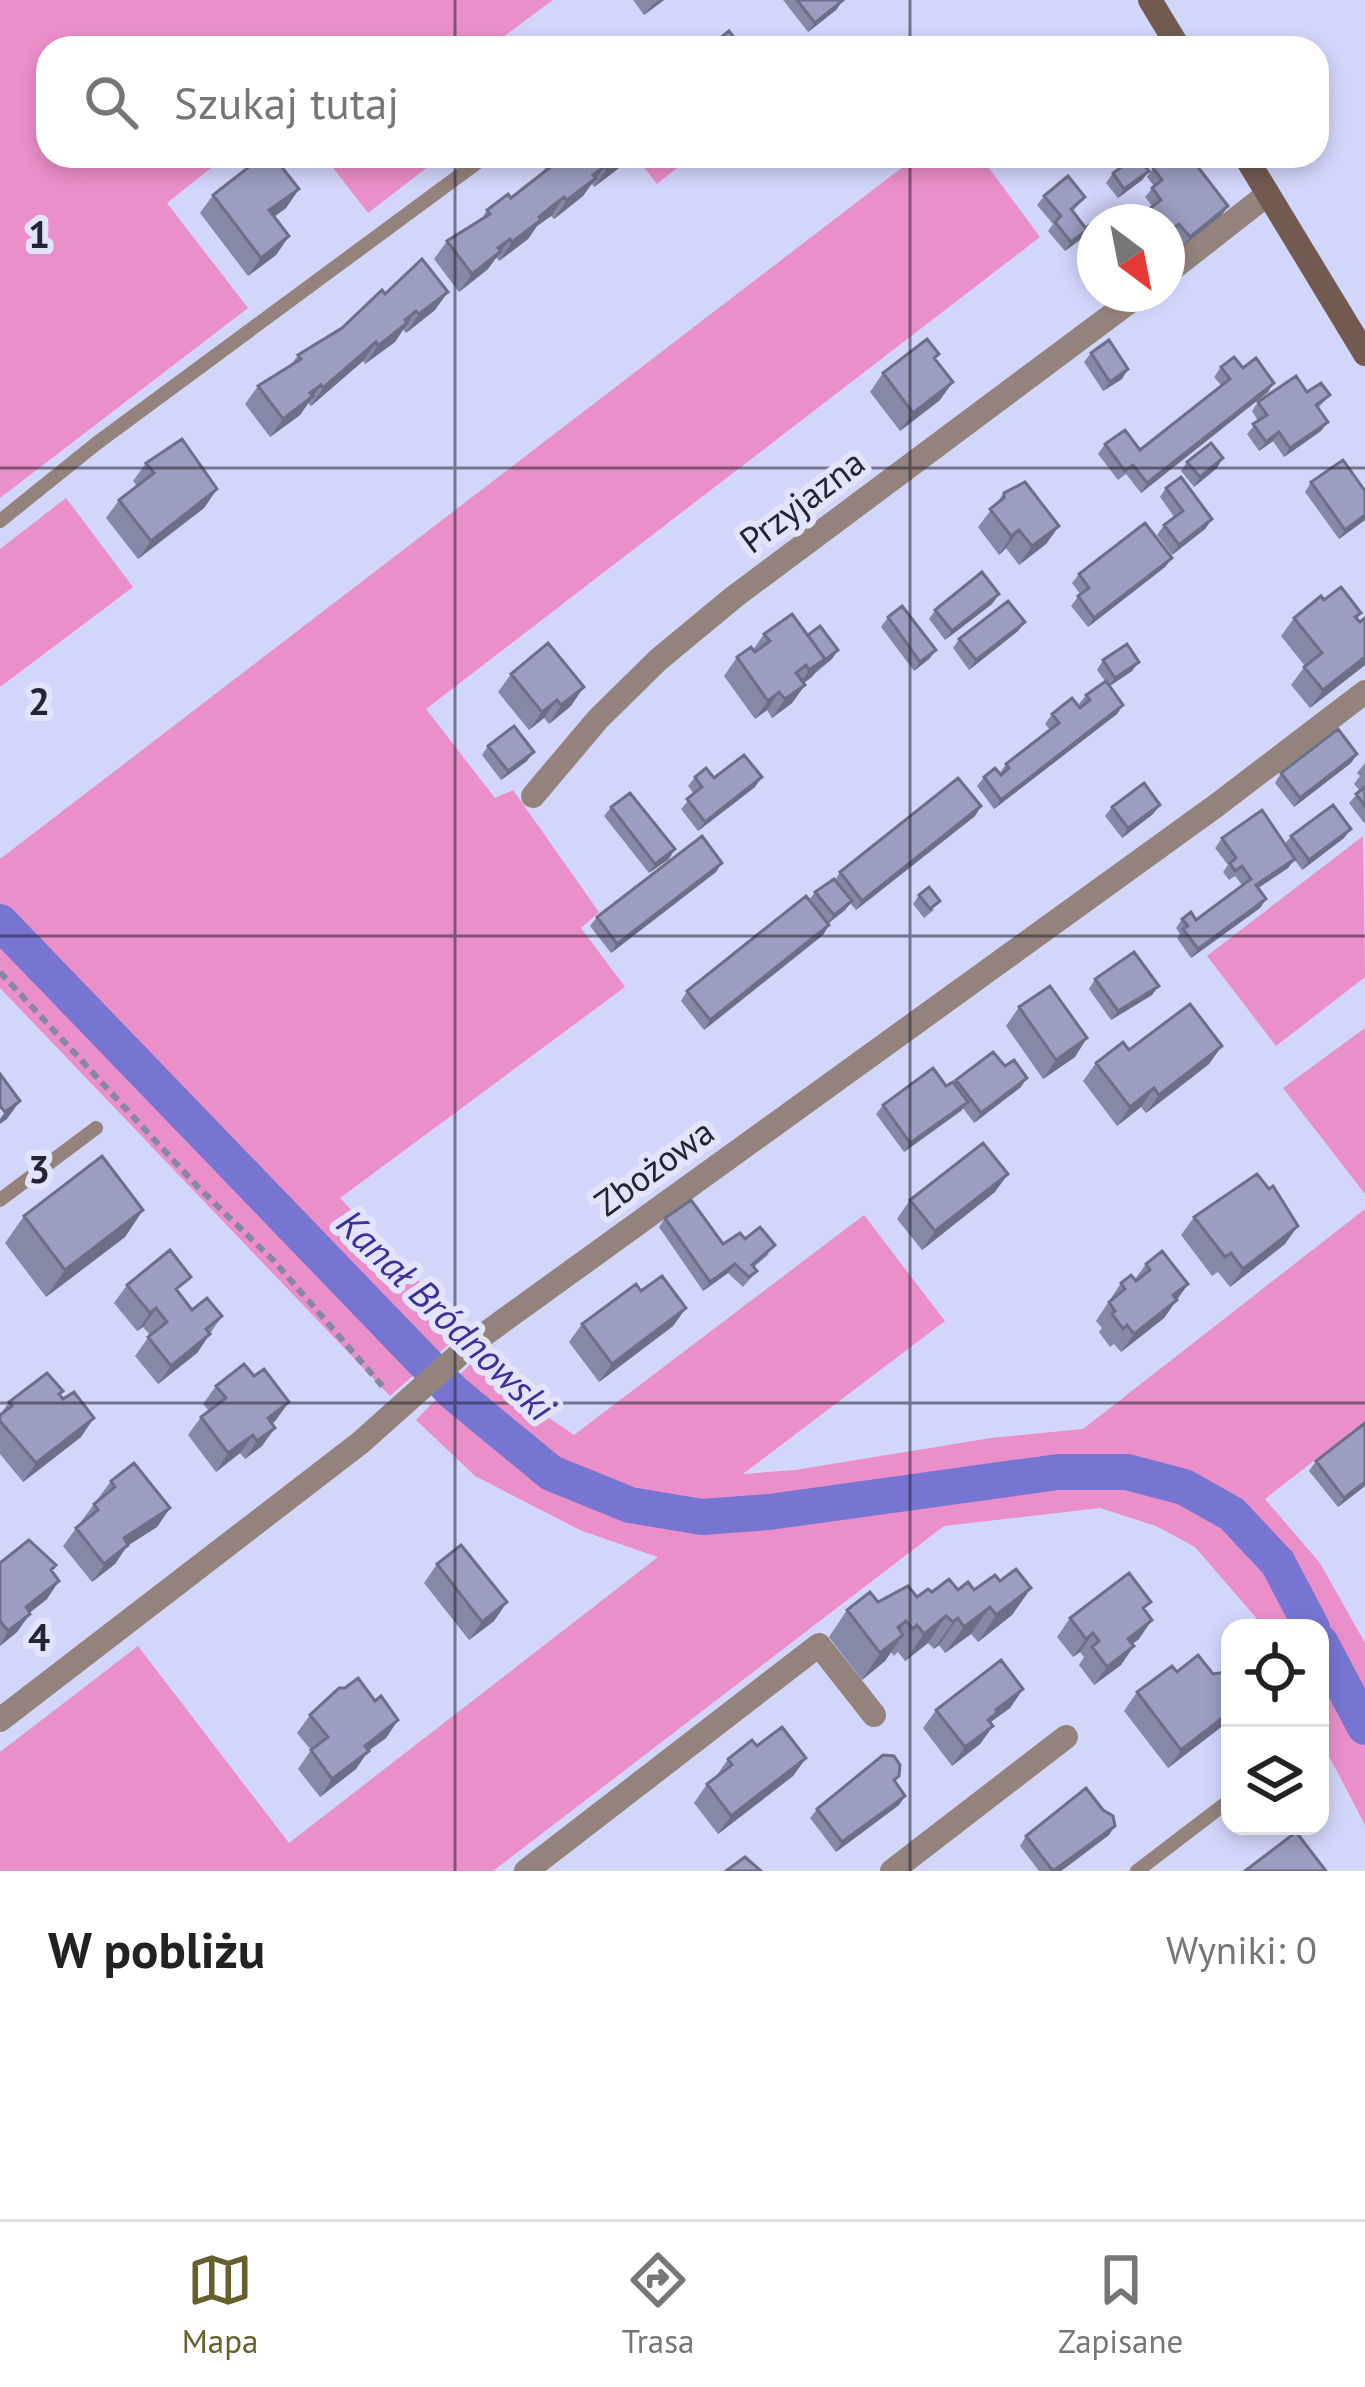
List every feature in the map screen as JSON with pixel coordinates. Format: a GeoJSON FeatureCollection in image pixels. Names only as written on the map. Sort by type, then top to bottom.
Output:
{"type":"FeatureCollection","features":[{"type":"Feature","properties":{"kind":"street"},"geometry":{"type":"LineString","coordinates":[[1150,0],[1172,36]]}},
{"type":"Feature","properties":{"kind":"street"},"geometry":{"type":"LineString","coordinates":[[1252,168],[1365,354]]}},
{"type":"Feature","properties":{"kind":"street"},"geometry":{"type":"LineString","coordinates":[[1185,259],[1268,194]]}},
{"type":"Feature","properties":{"kind":"street","name":"Przyjazna"},"geometry":{"type":"LineString","coordinates":[[533,796],[598,719],[734,596],[1116,312]]}},
{"type":"Feature","properties":{"kind":"street","name":"Zbożowa"},"geometry":{"type":"LineString","coordinates":[[0,1720],[399,1399],[1217,806],[1365,692]]}},
{"type":"Feature","properties":{"kind":"street"},"geometry":{"type":"LineString","coordinates":[[526,1871],[819,1645],[874,1715]]}},
{"type":"Feature","properties":{"kind":"street"},"geometry":{"type":"LineString","coordinates":[[892,1871],[1066,1737]]}},
{"type":"Feature","properties":{"kind":"lane"},"geometry":{"type":"LineString","coordinates":[[0,520],[470,168]]}},
{"type":"Feature","properties":{"kind":"lane"},"geometry":{"type":"LineString","coordinates":[[0,1200],[97,1128]]}},
{"type":"Feature","properties":{"kind":"lane"},"geometry":{"type":"LineString","coordinates":[[1137,1871],[1221,1807]]}},
{"type":"Feature","properties":{"kind":"path"},"geometry":{"type":"LineString","coordinates":[[0,972],[399,1399]]}},
{"type":"Feature","properties":{"kind":"shaded area"},"geometry":{"type":"Polygon","coordinates":[[[0,0],[553,0],[504,36],[36,36],[36,168],[211,168],[167,203],[248,308],[0,498],[0,0]]]}},
{"type":"Feature","properties":{"kind":"shaded area"},"geometry":{"type":"Polygon","coordinates":[[[333,168],[426,168],[368,213],[333,168]]]}},
{"type":"Feature","properties":{"kind":"shaded area"},"geometry":{"type":"Polygon","coordinates":[[[644,168],[677,168],[657,184],[644,168]]]}},
{"type":"Feature","properties":{"kind":"shaded area"},"geometry":{"type":"Polygon","coordinates":[[[901,168],[989,168],[1040,237],[426,709],[495,798],[513,790],[599,912],[581,928],[625,987],[340,1198],[457,1321],[478,1326],[455,1339],[390,1396],[0,988],[0,859],[901,168]]]}},
{"type":"Feature","properties":{"kind":"shaded area"},"geometry":{"type":"Polygon","coordinates":[[[66,498],[133,587],[0,687],[0,549],[66,498]]]}},
{"type":"Feature","properties":{"kind":"shaded area"},"geometry":{"type":"Polygon","coordinates":[[[1363,836],[1365,977],[1276,1046],[1207,956],[1363,836]]]}},
{"type":"Feature","properties":{"kind":"shaded area"},"geometry":{"type":"Polygon","coordinates":[[[1365,1028],[1365,1194],[1283,1088],[1365,1028]]]}},
{"type":"Feature","properties":{"kind":"shaded area"},"geometry":{"type":"Polygon","coordinates":[[[1365,1209],[1365,1421],[1265,1499],[1320,1563],[1365,1643],[1365,1825],[1329,1756],[1329,1619],[1257,1619],[1195,1547],[1156,1526],[1100,1508],[944,1526],[493,1871],[0,1871],[0,1752],[138,1646],[289,1843],[658,1557],[582,1531],[475,1476],[416,1420],[476,1358],[521,1399],[574,1435],[864,1215],[945,1321],[743,1474],[1083,1429],[1365,1209]]]}},
{"type":"Feature","properties":{"kind":"building"},"geometry":{"type":"Polygon","coordinates":[[[797,0],[843,0],[815,23],[797,0]]]}},
{"type":"Feature","properties":{"kind":"building"},"geometry":{"type":"Polygon","coordinates":[[[248,168],[282,168],[299,189],[269,210],[289,236],[261,258],[213,195],[248,168]]]}},
{"type":"Feature","properties":{"kind":"building"},"geometry":{"type":"Polygon","coordinates":[[[549,168],[602,168],[593,175],[596,178],[498,248],[501,251],[472,274],[447,241],[490,214],[487,210],[508,194],[511,198],[549,168]]]}},
{"type":"Feature","properties":{"kind":"building"},"geometry":{"type":"Polygon","coordinates":[[[1120,168],[1149,171],[1124,189],[1113,173],[1120,168]]]}},
{"type":"Feature","properties":{"kind":"building"},"geometry":{"type":"Polygon","coordinates":[[[1153,168],[1199,168],[1228,206],[1190,237],[1185,231],[1185,204],[1156,204],[1161,200],[1152,188],[1162,180],[1153,168]]]}},
{"type":"Feature","properties":{"kind":"building"},"geometry":{"type":"Polygon","coordinates":[[[1068,176],[1085,197],[1071,209],[1077,217],[1077,238],[1071,242],[1055,222],[1061,216],[1044,196],[1068,176]]]}},
{"type":"Feature","properties":{"kind":"building"},"geometry":{"type":"Polygon","coordinates":[[[422,259],[448,292],[419,314],[416,311],[407,323],[310,393],[313,396],[283,419],[258,386],[342,328],[422,259]]]}},
{"type":"Feature","properties":{"kind":"building"},"geometry":{"type":"Polygon","coordinates":[[[927,339],[939,354],[934,358],[953,382],[913,413],[883,373],[927,339]]]}},
{"type":"Feature","properties":{"kind":"building"},"geometry":{"type":"Polygon","coordinates":[[[1109,340],[1128,369],[1110,382],[1091,353],[1109,340]]]}},
{"type":"Feature","properties":{"kind":"building"},"geometry":{"type":"Polygon","coordinates":[[[1234,357],[1243,368],[1256,358],[1274,383],[1147,483],[1133,465],[1125,471],[1105,444],[1125,430],[1140,450],[1230,379],[1221,367],[1234,357]]]}},
{"type":"Feature","properties":{"kind":"building"},"geometry":{"type":"Polygon","coordinates":[[[1296,376],[1307,392],[1321,383],[1330,395],[1316,405],[1328,422],[1290,448],[1279,432],[1266,442],[1253,424],[1267,415],[1258,402],[1296,376]]]}},
{"type":"Feature","properties":{"kind":"building"},"geometry":{"type":"Polygon","coordinates":[[[182,439],[217,489],[151,541],[119,500],[154,473],[146,463],[182,439]]]}},
{"type":"Feature","properties":{"kind":"building"},"geometry":{"type":"Polygon","coordinates":[[[1211,443],[1223,458],[1200,477],[1187,462],[1211,443]]]}},
{"type":"Feature","properties":{"kind":"building"},"geometry":{"type":"Polygon","coordinates":[[[1343,460],[1365,491],[1365,515],[1345,530],[1311,482],[1343,460]]]}},
{"type":"Feature","properties":{"kind":"building"},"geometry":{"type":"Polygon","coordinates":[[[1181,477],[1212,519],[1179,545],[1164,525],[1183,511],[1166,488],[1181,477]]]}},
{"type":"Feature","properties":{"kind":"building"},"geometry":{"type":"Polygon","coordinates":[[[1025,482],[1059,526],[1032,546],[1019,530],[1011,536],[990,509],[1004,493],[1025,482]]]}},
{"type":"Feature","properties":{"kind":"building"},"geometry":{"type":"Polygon","coordinates":[[[1145,523],[1172,558],[1094,618],[1078,596],[1089,588],[1079,574],[1145,523]]]}},
{"type":"Feature","properties":{"kind":"building"},"geometry":{"type":"Polygon","coordinates":[[[982,572],[999,594],[952,631],[935,610],[982,572]]]}},
{"type":"Feature","properties":{"kind":"building"},"geometry":{"type":"Polygon","coordinates":[[[1341,587],[1361,613],[1355,617],[1360,622],[1365,618],[1365,657],[1323,690],[1304,667],[1322,653],[1294,618],[1341,587]]]}},
{"type":"Feature","properties":{"kind":"building"},"geometry":{"type":"Polygon","coordinates":[[[1008,601],[1025,622],[976,660],[959,639],[1008,601]]]}},
{"type":"Feature","properties":{"kind":"building"},"geometry":{"type":"Polygon","coordinates":[[[902,606],[936,650],[920,662],[888,617],[902,606]]]}},
{"type":"Feature","properties":{"kind":"building"},"geometry":{"type":"Polygon","coordinates":[[[792,614],[825,659],[796,673],[805,685],[785,699],[779,692],[768,701],[737,657],[770,641],[764,634],[792,614]]]}},
{"type":"Feature","properties":{"kind":"building"},"geometry":{"type":"Polygon","coordinates":[[[820,626],[838,650],[822,662],[825,659],[808,635],[820,626]]]}},
{"type":"Feature","properties":{"kind":"building"},"geometry":{"type":"Polygon","coordinates":[[[548,643],[584,687],[561,705],[557,700],[542,712],[511,674],[548,643]]]}},
{"type":"Feature","properties":{"kind":"building"},"geometry":{"type":"Polygon","coordinates":[[[1127,644],[1139,662],[1115,678],[1103,660],[1127,644]]]}},
{"type":"Feature","properties":{"kind":"building"},"geometry":{"type":"Polygon","coordinates":[[[1106,681],[1123,705],[1001,800],[984,777],[995,768],[1001,775],[1009,768],[1006,764],[1059,723],[1052,714],[1072,698],[1080,708],[1090,700],[1086,695],[1106,681]]]}},
{"type":"Feature","properties":{"kind":"building"},"geometry":{"type":"Polygon","coordinates":[[[514,726],[534,752],[508,771],[488,746],[514,726]]]}},
{"type":"Feature","properties":{"kind":"building"},"geometry":{"type":"Polygon","coordinates":[[[1338,729],[1357,754],[1300,798],[1281,773],[1338,729]]]}},
{"type":"Feature","properties":{"kind":"building"},"geometry":{"type":"Polygon","coordinates":[[[744,755],[762,777],[705,822],[687,799],[702,787],[695,777],[706,768],[714,778],[744,755]]]}},
{"type":"Feature","properties":{"kind":"building"},"geometry":{"type":"Polygon","coordinates":[[[958,778],[981,806],[862,901],[840,872],[958,778]]]}},
{"type":"Feature","properties":{"kind":"building"},"geometry":{"type":"Polygon","coordinates":[[[1144,783],[1160,805],[1128,828],[1112,807],[1144,783]]]}},
{"type":"Feature","properties":{"kind":"building"},"geometry":{"type":"Polygon","coordinates":[[[630,793],[675,849],[655,864],[611,807],[630,793]]]}},
{"type":"Feature","properties":{"kind":"building"},"geometry":{"type":"Polygon","coordinates":[[[1333,805],[1351,829],[1309,860],[1291,836],[1333,805]]]}},
{"type":"Feature","properties":{"kind":"building"},"geometry":{"type":"Polygon","coordinates":[[[1262,810],[1295,859],[1256,885],[1266,899],[1198,949],[1183,929],[1188,926],[1182,919],[1191,912],[1196,920],[1251,879],[1242,866],[1235,871],[1230,863],[1236,858],[1222,838],[1262,810]]]}},
{"type":"Feature","properties":{"kind":"building"},"geometry":{"type":"Polygon","coordinates":[[[702,836],[722,863],[617,944],[597,917],[702,836]]]}},
{"type":"Feature","properties":{"kind":"building"},"geometry":{"type":"Polygon","coordinates":[[[834,879],[852,901],[834,915],[815,892],[834,879]]]}},
{"type":"Feature","properties":{"kind":"building"},"geometry":{"type":"Polygon","coordinates":[[[929,887],[940,901],[930,909],[919,895],[929,887]]]}},
{"type":"Feature","properties":{"kind":"building"},"geometry":{"type":"Polygon","coordinates":[[[806,896],[829,925],[710,1020],[687,991],[806,896]]]}},
{"type":"Feature","properties":{"kind":"building"},"geometry":{"type":"Polygon","coordinates":[[[1134,952],[1159,986],[1118,1011],[1095,979],[1134,952]]]}},
{"type":"Feature","properties":{"kind":"building"},"geometry":{"type":"Polygon","coordinates":[[[1050,986],[1087,1038],[1056,1060],[1019,1007],[1050,986]]]}},
{"type":"Feature","properties":{"kind":"building"},"geometry":{"type":"Polygon","coordinates":[[[1190,1004],[1222,1046],[1159,1095],[1154,1088],[1130,1107],[1096,1063],[1123,1042],[1129,1050],[1190,1004]]]}},
{"type":"Feature","properties":{"kind":"building"},"geometry":{"type":"Polygon","coordinates":[[[993,1052],[1005,1066],[1014,1060],[1027,1078],[981,1113],[956,1080],[993,1052]]]}},
{"type":"Feature","properties":{"kind":"building"},"geometry":{"type":"Polygon","coordinates":[[[933,1068],[946,1086],[953,1082],[968,1102],[910,1143],[883,1105],[933,1068]]]}},
{"type":"Feature","properties":{"kind":"building"},"geometry":{"type":"Polygon","coordinates":[[[0,1074],[20,1101],[5,1112],[0,1106],[0,1074]]]}},
{"type":"Feature","properties":{"kind":"building"},"geometry":{"type":"Polygon","coordinates":[[[983,1143],[1008,1174],[935,1231],[910,1200],[983,1143]]]}},
{"type":"Feature","properties":{"kind":"building"},"geometry":{"type":"Polygon","coordinates":[[[102,1156],[143,1210],[65,1270],[24,1216],[102,1156]]]}},
{"type":"Feature","properties":{"kind":"building"},"geometry":{"type":"Polygon","coordinates":[[[1257,1174],[1269,1189],[1273,1186],[1298,1226],[1243,1269],[1231,1253],[1225,1257],[1194,1217],[1257,1174]]]}},
{"type":"Feature","properties":{"kind":"building"},"geometry":{"type":"Polygon","coordinates":[[[691,1200],[723,1244],[740,1233],[745,1239],[760,1227],[775,1245],[752,1265],[757,1271],[749,1277],[735,1264],[710,1282],[665,1218],[691,1200]]]}},
{"type":"Feature","properties":{"kind":"building"},"geometry":{"type":"Polygon","coordinates":[[[170,1250],[191,1277],[176,1289],[192,1310],[207,1298],[222,1316],[206,1329],[210,1334],[171,1366],[148,1337],[167,1322],[156,1308],[150,1313],[127,1285],[170,1250]]]}},
{"type":"Feature","properties":{"kind":"building"},"geometry":{"type":"Polygon","coordinates":[[[1162,1251],[1188,1284],[1173,1295],[1177,1300],[1134,1334],[1127,1325],[1123,1329],[1109,1302],[1125,1289],[1121,1283],[1131,1275],[1136,1281],[1150,1270],[1146,1264],[1162,1251]]]}},
{"type":"Feature","properties":{"kind":"building"},"geometry":{"type":"Polygon","coordinates":[[[662,1276],[686,1308],[612,1364],[582,1324],[636,1284],[641,1291],[662,1276]]]}},
{"type":"Feature","properties":{"kind":"building"},"geometry":{"type":"Polygon","coordinates":[[[244,1364],[254,1376],[264,1369],[289,1402],[268,1418],[275,1428],[257,1441],[253,1435],[228,1453],[201,1417],[226,1398],[216,1386],[244,1364]]]}},
{"type":"Feature","properties":{"kind":"building"},"geometry":{"type":"Polygon","coordinates":[[[47,1373],[63,1391],[59,1394],[63,1399],[74,1392],[94,1418],[36,1463],[0,1415],[12,1406],[9,1402],[47,1373]]]}},
{"type":"Feature","properties":{"kind":"building"},"geometry":{"type":"Polygon","coordinates":[[[1365,1423],[1365,1482],[1344,1498],[1316,1461],[1365,1423]]]}},
{"type":"Feature","properties":{"kind":"building"},"geometry":{"type":"Polygon","coordinates":[[[134,1463],[170,1508],[124,1538],[128,1545],[104,1564],[76,1528],[98,1510],[94,1504],[115,1487],[111,1481],[134,1463]]]}},
{"type":"Feature","properties":{"kind":"building"},"geometry":{"type":"Polygon","coordinates":[[[29,1540],[56,1565],[51,1570],[59,1581],[26,1607],[30,1614],[8,1631],[0,1621],[0,1563],[29,1540]]]}},
{"type":"Feature","properties":{"kind":"building"},"geometry":{"type":"Polygon","coordinates":[[[461,1545],[507,1602],[482,1622],[437,1564],[461,1545]]]}},
{"type":"Feature","properties":{"kind":"building"},"geometry":{"type":"Polygon","coordinates":[[[1016,1569],[1031,1588],[996,1615],[990,1607],[964,1627],[958,1618],[953,1622],[946,1616],[924,1634],[906,1621],[898,1627],[903,1635],[880,1653],[847,1610],[870,1592],[878,1602],[908,1586],[917,1597],[949,1579],[958,1590],[968,1582],[974,1590],[995,1575],[1000,1581],[1016,1569]]]}},
{"type":"Feature","properties":{"kind":"building"},"geometry":{"type":"Polygon","coordinates":[[[1129,1573],[1151,1602],[1143,1608],[1152,1620],[1128,1639],[1134,1646],[1107,1667],[1092,1647],[1099,1641],[1093,1633],[1086,1639],[1070,1618],[1129,1573]]]}},
{"type":"Feature","properties":{"kind":"building"},"geometry":{"type":"Polygon","coordinates":[[[1198,1655],[1213,1674],[1221,1673],[1221,1719],[1181,1750],[1137,1692],[1172,1666],[1177,1672],[1198,1655]]]}},
{"type":"Feature","properties":{"kind":"building"},"geometry":{"type":"Polygon","coordinates":[[[1001,1660],[1023,1689],[996,1710],[988,1720],[993,1726],[965,1747],[936,1710],[1001,1660]]]}},
{"type":"Feature","properties":{"kind":"building"},"geometry":{"type":"Polygon","coordinates":[[[358,1678],[375,1701],[381,1696],[398,1720],[365,1746],[369,1751],[332,1779],[311,1750],[328,1737],[310,1715],[339,1688],[358,1678]]]}},
{"type":"Feature","properties":{"kind":"building"},"geometry":{"type":"Polygon","coordinates":[[[782,1727],[806,1758],[731,1816],[707,1784],[732,1765],[728,1759],[752,1740],[757,1746],[782,1727]]]}},
{"type":"Feature","properties":{"kind":"building"},"geometry":{"type":"Polygon","coordinates":[[[883,1755],[894,1756],[900,1765],[894,1780],[905,1796],[842,1842],[817,1809],[883,1755]]]}},
{"type":"Feature","properties":{"kind":"building"},"geometry":{"type":"Polygon","coordinates":[[[1086,1788],[1113,1816],[1115,1826],[1053,1871],[1026,1836],[1086,1788]]]}},
{"type":"Feature","properties":{"kind":"building"},"geometry":{"type":"Polygon","coordinates":[[[1298,1835],[1326,1871],[1245,1871],[1298,1835]]]}},
{"type":"Feature","properties":{"kind":"building"},"geometry":{"type":"Polygon","coordinates":[[[745,1857],[761,1871],[726,1871],[745,1857]]]}},
{"type":"Feature","properties":{"kind":"waterway","name":"Kanał Bródnowski"},"geometry":{"type":"LineString","coordinates":[[0,922],[454,1393],[551,1473],[630,1505],[702,1517],[1058,1472],[1127,1472],[1184,1487],[1232,1514],[1278,1563],[1307,1619]]}},
{"type":"Feature","properties":{"kind":"waterway","name":"Kanał Bródnowski"},"geometry":{"type":"LineString","coordinates":[[1329,1659],[1365,1727]]}}]}
